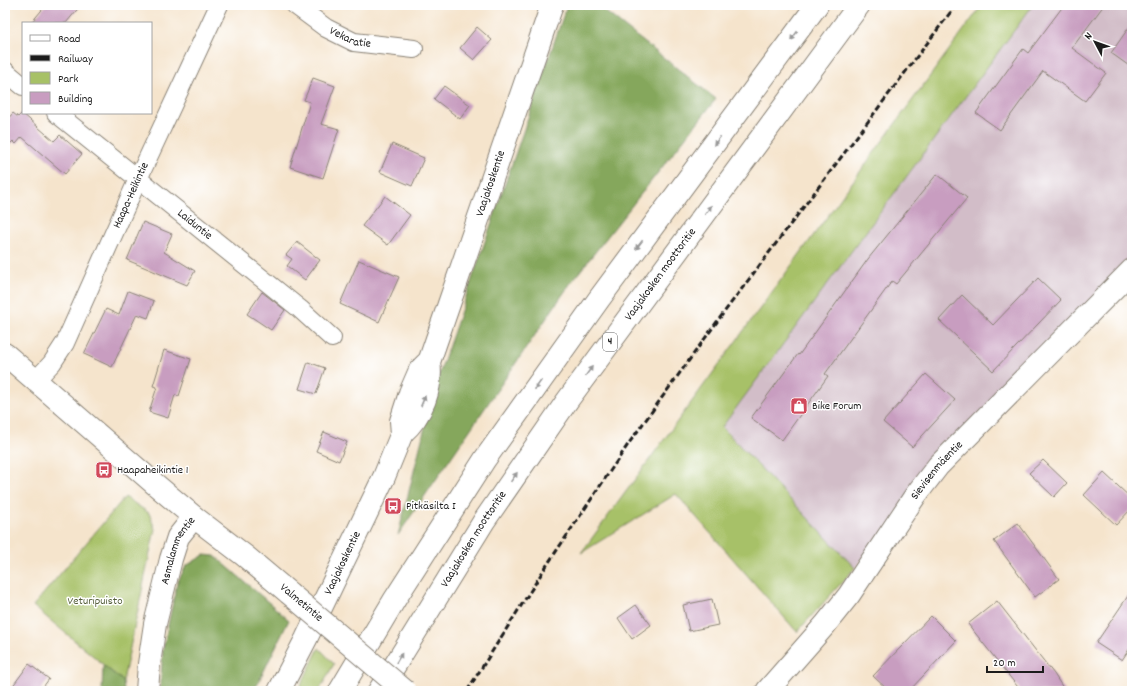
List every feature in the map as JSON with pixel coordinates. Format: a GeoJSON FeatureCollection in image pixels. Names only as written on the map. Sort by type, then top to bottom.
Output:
{"type":"FeatureCollection","features":[{"type":"Feature","properties":{"kind":"main road","name":"Vaajakoskentie"},"geometry":{"type":"LineString","coordinates":[[279,691],[306,639],[384,477],[402,433],[411,425],[425,398],[431,373],[429,362],[552,5]]}},
{"type":"Feature","properties":{"kind":"main road"},"geometry":{"type":"LineString","coordinates":[[340,691],[395,599],[485,459],[599,299],[817,5]]}},
{"type":"Feature","properties":{"kind":"main road","name":"Vaajakosken moottoritie"},"geometry":{"type":"LineString","coordinates":[[379,691],[484,521],[567,401],[859,5]]}},
{"type":"Feature","properties":{"kind":"main road","name":"Sievisenmäentie"},"geometry":{"type":"LineString","coordinates":[[767,691],[825,625],[849,595],[915,496],[938,466],[1132,270]]}},
{"type":"Feature","properties":{"kind":"main road","name":"Asmalammentie"},"geometry":{"type":"LineString","coordinates":[[5,354],[194,517],[178,537],[171,559],[155,624],[149,664],[147,691]]}},
{"type":"Feature","properties":{"kind":"main road","name":"Valmetintie"},"geometry":{"type":"LineString","coordinates":[[194,517],[246,556],[405,691]]}},
{"type":"Feature","properties":{"kind":"street","name":"Haapa-Heikintie"},"geometry":{"type":"LineString","coordinates":[[36,380],[52,363],[65,343],[138,179],[219,5]]}},
{"type":"Feature","properties":{"kind":"street","name":"Vekaratie"},"geometry":{"type":"LineString","coordinates":[[295,5],[326,28],[354,42],[414,49]]}},
{"type":"Feature","properties":{"kind":"street"},"geometry":{"type":"LineString","coordinates":[[5,72],[22,85]]}},
{"type":"Feature","properties":{"kind":"street","name":"Laiduntie"},"geometry":{"type":"LineString","coordinates":[[57,114],[300,309],[332,338]]}},
{"type":"Feature","properties":{"kind":"shaded area"},"geometry":{"type":"Polygon","coordinates":[[[1033,5],[1132,5],[1132,255],[855,568],[721,427],[1033,5]]]}},
{"type":"Feature","properties":{"kind":"green space"},"geometry":{"type":"Polygon","coordinates":[[[567,5],[597,5],[716,99],[570,284],[398,535],[436,383],[567,5]]]}},
{"type":"Feature","properties":{"kind":"green space"},"geometry":{"type":"Polygon","coordinates":[[[982,5],[1033,5],[722,427],[855,568],[797,632],[676,494],[581,553],[982,5]]]}},
{"type":"Feature","properties":{"kind":"green space","name":"Veturipuisto"},"geometry":{"type":"Polygon","coordinates":[[[125,497],[149,513],[155,529],[123,681],[33,606],[125,497]]]}},
{"type":"Feature","properties":{"kind":"green space"},"geometry":{"type":"Polygon","coordinates":[[[204,555],[215,556],[289,620],[254,691],[160,691],[163,649],[177,583],[186,566],[204,555]]]}},
{"type":"Feature","properties":{"kind":"green space"},"geometry":{"type":"Polygon","coordinates":[[[319,648],[334,664],[319,691],[298,691],[319,648]]]}},
{"type":"Feature","properties":{"kind":"green space"},"geometry":{"type":"Polygon","coordinates":[[[103,665],[123,681],[124,691],[102,691],[103,665]]]}},
{"type":"Feature","properties":{"kind":"building"},"geometry":{"type":"Polygon","coordinates":[[[46,5],[81,5],[67,22],[32,22],[46,5]]]}},
{"type":"Feature","properties":{"kind":"building"},"geometry":{"type":"Polygon","coordinates":[[[1064,5],[1104,5],[1072,48],[1106,73],[1085,101],[1043,71],[1000,130],[976,113],[1023,49],[1028,53],[1064,5]]]}},
{"type":"Feature","properties":{"kind":"building"},"geometry":{"type":"Polygon","coordinates":[[[1132,23],[1132,68],[1111,53],[1132,23]]]}},
{"type":"Feature","properties":{"kind":"building"},"geometry":{"type":"Polygon","coordinates":[[[477,27],[492,40],[474,60],[460,48],[477,27]]]}},
{"type":"Feature","properties":{"kind":"building"},"geometry":{"type":"Polygon","coordinates":[[[313,78],[335,86],[321,124],[339,129],[323,178],[290,167],[310,102],[304,100],[313,78]]]}},
{"type":"Feature","properties":{"kind":"building"},"geometry":{"type":"Polygon","coordinates":[[[444,86],[470,105],[460,119],[434,99],[444,86]]]}},
{"type":"Feature","properties":{"kind":"building"},"geometry":{"type":"Polygon","coordinates":[[[13,113],[18,117],[22,113],[54,141],[60,135],[82,154],[65,174],[22,137],[16,144],[13,141],[5,149],[5,122],[13,113]]]}},
{"type":"Feature","properties":{"kind":"building"},"geometry":{"type":"Polygon","coordinates":[[[392,144],[424,158],[412,186],[380,172],[392,144]]]}},
{"type":"Feature","properties":{"kind":"building"},"geometry":{"type":"Polygon","coordinates":[[[937,174],[967,198],[896,284],[892,281],[825,374],[828,376],[782,440],[751,418],[798,354],[799,355],[868,259],[937,174]]]}},
{"type":"Feature","properties":{"kind":"building"},"geometry":{"type":"Polygon","coordinates":[[[385,196],[410,215],[388,245],[362,226],[385,196]]]}},
{"type":"Feature","properties":{"kind":"building"},"geometry":{"type":"Polygon","coordinates":[[[143,222],[172,234],[164,252],[195,271],[187,285],[127,260],[143,222]]]}},
{"type":"Feature","properties":{"kind":"building"},"geometry":{"type":"Polygon","coordinates":[[[297,242],[320,260],[305,280],[287,266],[292,259],[286,255],[297,242]]]}},
{"type":"Feature","properties":{"kind":"building"},"geometry":{"type":"Polygon","coordinates":[[[359,260],[399,277],[379,322],[340,304],[359,260]]]}},
{"type":"Feature","properties":{"kind":"building"},"geometry":{"type":"Polygon","coordinates":[[[1038,278],[1061,300],[993,371],[939,320],[962,295],[993,325],[1038,278]]]}},
{"type":"Feature","properties":{"kind":"building"},"geometry":{"type":"Polygon","coordinates":[[[128,291],[154,301],[148,318],[137,314],[112,367],[84,354],[106,309],[119,315],[128,291]]]}},
{"type":"Feature","properties":{"kind":"building"},"geometry":{"type":"Polygon","coordinates":[[[262,292],[285,310],[271,330],[247,314],[262,292]]]}},
{"type":"Feature","properties":{"kind":"building"},"geometry":{"type":"Polygon","coordinates":[[[164,350],[191,359],[179,396],[175,395],[168,418],[149,412],[157,387],[153,386],[164,350]]]}},
{"type":"Feature","properties":{"kind":"building"},"geometry":{"type":"Polygon","coordinates":[[[308,362],[325,368],[316,394],[299,389],[308,362]]]}},
{"type":"Feature","properties":{"kind":"building"},"geometry":{"type":"Polygon","coordinates":[[[926,374],[955,400],[912,447],[883,422],[926,374]]]}},
{"type":"Feature","properties":{"kind":"building"},"geometry":{"type":"Polygon","coordinates":[[[324,432],[347,442],[339,461],[316,451],[324,432]]]}},
{"type":"Feature","properties":{"kind":"building"},"geometry":{"type":"Polygon","coordinates":[[[1043,460],[1067,483],[1054,497],[1029,473],[1043,460]]]}},
{"type":"Feature","properties":{"kind":"building"},"geometry":{"type":"Polygon","coordinates":[[[1104,473],[1132,499],[1132,508],[1116,525],[1084,495],[1104,473]]]}},
{"type":"Feature","properties":{"kind":"building"},"geometry":{"type":"Polygon","coordinates":[[[1018,523],[1059,579],[1035,597],[994,541],[1018,523]]]}},
{"type":"Feature","properties":{"kind":"building"},"geometry":{"type":"Polygon","coordinates":[[[1132,590],[1132,645],[1122,660],[1096,643],[1132,590]]]}},
{"type":"Feature","properties":{"kind":"building"},"geometry":{"type":"Polygon","coordinates":[[[712,599],[718,625],[689,631],[683,605],[712,599]]]}},
{"type":"Feature","properties":{"kind":"building"},"geometry":{"type":"Polygon","coordinates":[[[997,601],[1054,674],[1065,691],[1021,691],[968,624],[997,601]]]}},
{"type":"Feature","properties":{"kind":"building"},"geometry":{"type":"Polygon","coordinates":[[[636,605],[651,625],[632,639],[618,618],[636,605]]]}},
{"type":"Feature","properties":{"kind":"building"},"geometry":{"type":"Polygon","coordinates":[[[931,616],[956,641],[909,691],[889,691],[873,676],[931,616]]]}},
{"type":"Feature","properties":{"kind":"building"},"geometry":{"type":"Polygon","coordinates":[[[29,664],[49,679],[40,691],[9,691],[29,664]]]}},
{"type":"Feature","properties":{"kind":"railway"},"geometry":{"type":"LineString","coordinates":[[467,691],[545,568],[629,443],[719,319],[956,5]]}},
{"type":"Feature","properties":{"kind":"place","name":"Bike Forum"},"geometry":{"type":"Point","coordinates":[799,406]}},
{"type":"Feature","properties":{"kind":"place","name":"Haapaheikintie 1"},"geometry":{"type":"Point","coordinates":[104,470]}},
{"type":"Feature","properties":{"kind":"place","name":"Pitkäsilta I"},"geometry":{"type":"Point","coordinates":[393,506]}}]}
